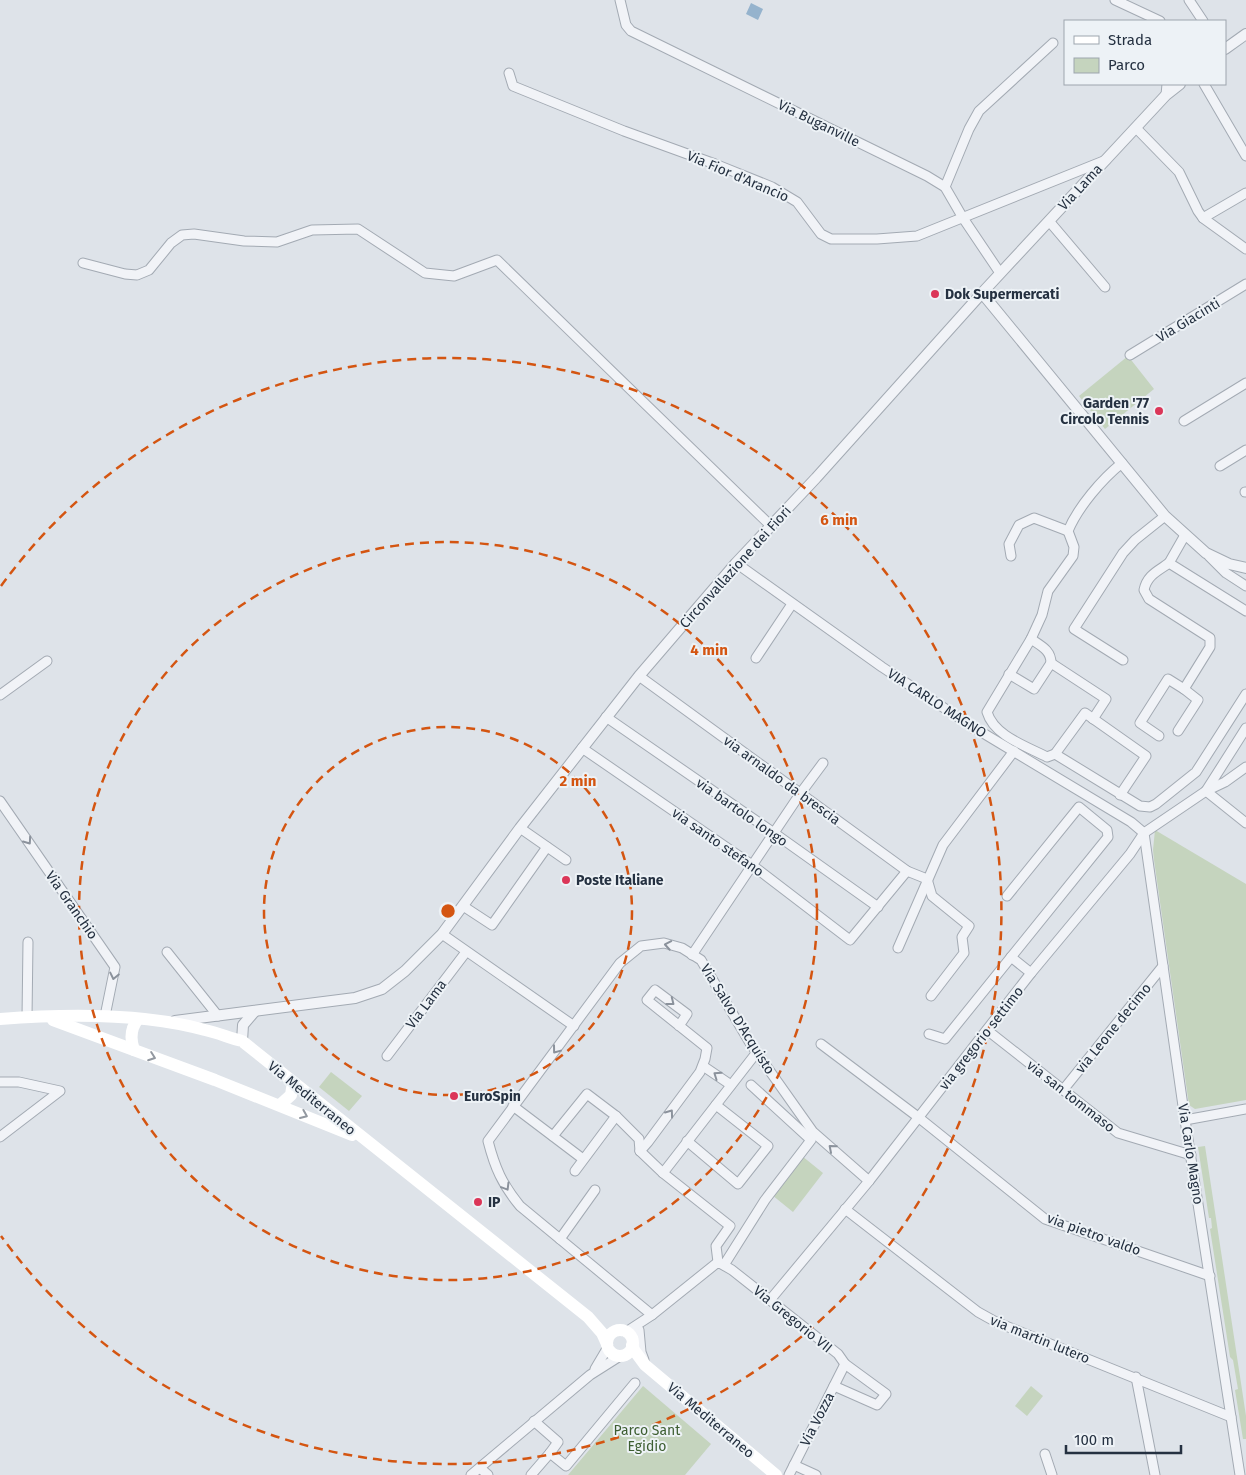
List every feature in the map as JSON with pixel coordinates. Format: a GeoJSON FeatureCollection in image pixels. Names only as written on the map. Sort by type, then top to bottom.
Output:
{"type":"FeatureCollection","features":[{"type":"Feature","properties":{"kind":"main road","name":"Via Mediterraneo"},"geometry":{"type":"LineString","coordinates":[[41,1016],[105,1016],[169,1022],[205,1029],[242,1042],[365,1140]]}},
{"type":"Feature","properties":{"kind":"main road","name":"Via Mediterraneo"},"geometry":{"type":"LineString","coordinates":[[41,1016],[280,1105],[365,1140]]}},
{"type":"Feature","properties":{"kind":"main road"},"geometry":{"type":"LineString","coordinates":[[0,1018],[41,1016]]}},
{"type":"Feature","properties":{"kind":"main road"},"geometry":{"type":"LineString","coordinates":[[103,1039],[100,1027],[105,1016]]}},
{"type":"Feature","properties":{"kind":"main road"},"geometry":{"type":"LineString","coordinates":[[134,1050],[131,1042],[131,1031],[138,1019]]}},
{"type":"Feature","properties":{"kind":"main road"},"geometry":{"type":"LineString","coordinates":[[280,1105],[291,1095],[293,1082]]}},
{"type":"Feature","properties":{"kind":"main road"},"geometry":{"type":"LineString","coordinates":[[365,1140],[588,1317],[627,1342]]}},
{"type":"Feature","properties":{"kind":"main road"},"geometry":{"type":"LineString","coordinates":[[588,1317],[602,1333],[607,1346],[614,1354],[627,1342]]}},
{"type":"Feature","properties":{"kind":"main road"},"geometry":{"type":"LineString","coordinates":[[607,1346],[608,1338],[627,1342]]}},
{"type":"Feature","properties":{"kind":"main road","name":"Via Mediterraneo"},"geometry":{"type":"LineString","coordinates":[[627,1342],[645,1365],[776,1475]]}},
{"type":"Feature","properties":{"kind":"street","name":"Via Buganville"},"geometry":{"type":"LineString","coordinates":[[620,0],[626,25],[631,31],[946,187]]}},
{"type":"Feature","properties":{"kind":"street"},"geometry":{"type":"LineString","coordinates":[[1115,0],[1158,20]]}},
{"type":"Feature","properties":{"kind":"street"},"geometry":{"type":"LineString","coordinates":[[1189,0],[1202,20]]}},
{"type":"Feature","properties":{"kind":"street"},"geometry":{"type":"LineString","coordinates":[[1226,48],[1246,34]]}},
{"type":"Feature","properties":{"kind":"street"},"geometry":{"type":"LineString","coordinates":[[1000,273],[963,218],[946,187],[979,111],[1053,43]]}},
{"type":"Feature","properties":{"kind":"street","name":"Via Fior d'Arancio"},"geometry":{"type":"LineString","coordinates":[[509,73],[513,86],[624,131],[772,187],[797,202],[816,229],[825,237],[837,239],[910,238],[925,234],[1106,160]]}},
{"type":"Feature","properties":{"kind":"street"},"geometry":{"type":"LineString","coordinates":[[1166,95],[1167,85]]}},
{"type":"Feature","properties":{"kind":"street","name":"Via Lama"},"geometry":{"type":"LineString","coordinates":[[982,293],[1166,95],[1179,85]]}},
{"type":"Feature","properties":{"kind":"street"},"geometry":{"type":"LineString","coordinates":[[1205,85],[1246,156]]}},
{"type":"Feature","properties":{"kind":"street"},"geometry":{"type":"LineString","coordinates":[[1136,128],[1179,172],[1198,211],[1204,218],[1246,249]]}},
{"type":"Feature","properties":{"kind":"street"},"geometry":{"type":"LineString","coordinates":[[1204,218],[1246,193]]}},
{"type":"Feature","properties":{"kind":"street"},"geometry":{"type":"LineString","coordinates":[[1049,221],[1105,287]]}},
{"type":"Feature","properties":{"kind":"street"},"geometry":{"type":"LineString","coordinates":[[84,263],[125,274],[137,275],[149,270],[171,244],[182,235],[194,234],[244,241],[276,242],[312,230],[358,229],[425,273],[454,276],[497,260],[770,526]]}},
{"type":"Feature","properties":{"kind":"street","name":"Via Giacinti"},"geometry":{"type":"LineString","coordinates":[[1130,355],[1246,284]]}},
{"type":"Feature","properties":{"kind":"street"},"geometry":{"type":"LineString","coordinates":[[982,293],[1165,516],[1226,573],[1246,586]]}},
{"type":"Feature","properties":{"kind":"street","name":"Circonvallazione dei Fiori"},"geometry":{"type":"LineString","coordinates":[[169,1022],[355,998],[382,989],[405,971],[442,934],[520,828],[639,676],[736,563],[816,478],[982,293]]}},
{"type":"Feature","properties":{"kind":"street"},"geometry":{"type":"LineString","coordinates":[[1184,421],[1246,383]]}},
{"type":"Feature","properties":{"kind":"street"},"geometry":{"type":"LineString","coordinates":[[1220,466],[1246,450]]}},
{"type":"Feature","properties":{"kind":"street"},"geometry":{"type":"LineString","coordinates":[[1120,794],[1146,756],[1084,713],[1054,754],[1047,757],[996,728],[990,721],[987,712],[1042,616],[1048,591],[1073,556],[1074,548],[1068,531],[1072,522],[1096,489],[1122,463]]}},
{"type":"Feature","properties":{"kind":"street"},"geometry":{"type":"LineString","coordinates":[[1123,660],[1074,629],[1123,552],[1165,516]]}},
{"type":"Feature","properties":{"kind":"street"},"geometry":{"type":"LineString","coordinates":[[1011,556],[1009,544],[1019,525],[1034,518],[1068,531]]}},
{"type":"Feature","properties":{"kind":"street"},"geometry":{"type":"LineString","coordinates":[[1184,689],[1210,647],[1210,638],[1149,599],[1144,590],[1145,583],[1152,574],[1169,562],[1185,536]]}},
{"type":"Feature","properties":{"kind":"street"},"geometry":{"type":"LineString","coordinates":[[1206,553],[1229,564],[1246,568]]}},
{"type":"Feature","properties":{"kind":"street"},"geometry":{"type":"LineString","coordinates":[[1169,562],[1246,611]]}},
{"type":"Feature","properties":{"kind":"street","name":"VIA CARLO MAGNO"},"geometry":{"type":"LineString","coordinates":[[736,563],[882,667],[1014,752],[1131,822],[1144,833]]}},
{"type":"Feature","properties":{"kind":"street"},"geometry":{"type":"LineString","coordinates":[[756,658],[792,604]]}},
{"type":"Feature","properties":{"kind":"street"},"geometry":{"type":"LineString","coordinates":[[1009,674],[1034,690],[1051,663],[1051,656],[1047,650],[1030,639]]}},
{"type":"Feature","properties":{"kind":"street"},"geometry":{"type":"LineString","coordinates":[[0,695],[47,661]]}},
{"type":"Feature","properties":{"kind":"street"},"geometry":{"type":"LineString","coordinates":[[1051,663],[1106,699],[1093,719]]}},
{"type":"Feature","properties":{"kind":"street","name":"via arnaldo da brescia"},"geometry":{"type":"LineString","coordinates":[[639,676],[907,871],[928,879]]}},
{"type":"Feature","properties":{"kind":"street"},"geometry":{"type":"LineString","coordinates":[[1159,736],[1140,723],[1168,679],[1198,700],[1178,730]]}},
{"type":"Feature","properties":{"kind":"street"},"geometry":{"type":"LineString","coordinates":[[1054,754],[1140,806],[1150,807],[1196,772],[1246,694]]}},
{"type":"Feature","properties":{"kind":"street","name":"via bartolo longo"},"geometry":{"type":"LineString","coordinates":[[606,717],[878,907]]}},
{"type":"Feature","properties":{"kind":"street"},"geometry":{"type":"LineString","coordinates":[[1246,728],[1206,791],[1246,823]]}},
{"type":"Feature","properties":{"kind":"street"},"geometry":{"type":"LineString","coordinates":[[999,742],[1004,734]]}},
{"type":"Feature","properties":{"kind":"street","name":"via santo stefano"},"geometry":{"type":"LineString","coordinates":[[582,748],[752,865],[850,940],[878,907]]}},
{"type":"Feature","properties":{"kind":"street"},"geometry":{"type":"LineString","coordinates":[[898,948],[943,845],[1014,752]]}},
{"type":"Feature","properties":{"kind":"street"},"geometry":{"type":"LineString","coordinates":[[692,955],[823,762]]}},
{"type":"Feature","properties":{"kind":"street","name":"via gregorio settimo"},"geometry":{"type":"LineString","coordinates":[[770,1300],[869,1181],[1031,973],[1130,854],[1144,833],[1206,791],[1225,782],[1246,768]]}},
{"type":"Feature","properties":{"kind":"street"},"geometry":{"type":"LineString","coordinates":[[1100,804],[1110,788]]}},
{"type":"Feature","properties":{"kind":"street"},"geometry":{"type":"LineString","coordinates":[[1008,896],[1087,795]]}},
{"type":"Feature","properties":{"kind":"street","name":"Via Granchio"},"geometry":{"type":"LineString","coordinates":[[0,801],[115,968],[105,1016]]}},
{"type":"Feature","properties":{"kind":"street"},"geometry":{"type":"LineString","coordinates":[[929,1034],[945,1039],[1108,837],[1108,830],[1079,807]]}},
{"type":"Feature","properties":{"kind":"street"},"geometry":{"type":"LineString","coordinates":[[520,828],[566,860]]}},
{"type":"Feature","properties":{"kind":"street","name":"Via Carlo Magno"},"geometry":{"type":"LineString","coordinates":[[1144,833],[1185,1120],[1240,1475]]}},
{"type":"Feature","properties":{"kind":"street"},"geometry":{"type":"LineString","coordinates":[[463,906],[492,925],[547,847]]}},
{"type":"Feature","properties":{"kind":"street"},"geometry":{"type":"LineString","coordinates":[[878,907],[907,871]]}},
{"type":"Feature","properties":{"kind":"street"},"geometry":{"type":"LineString","coordinates":[[928,879],[932,896],[969,926],[962,937],[964,953],[931,996]]}},
{"type":"Feature","properties":{"kind":"street"},"geometry":{"type":"LineString","coordinates":[[442,934],[574,1026]]}},
{"type":"Feature","properties":{"kind":"street"},"geometry":{"type":"LineString","coordinates":[[27,1017],[28,942]]}},
{"type":"Feature","properties":{"kind":"street","name":"Via Salvo D'Acquisto"},"geometry":{"type":"LineString","coordinates":[[652,1315],[520,1206],[506,1189],[488,1141],[620,963],[641,946],[664,943],[682,948],[701,960],[757,1052],[813,1132],[869,1181]]}},
{"type":"Feature","properties":{"kind":"street"},"geometry":{"type":"LineString","coordinates":[[166,952],[218,1016]]}},
{"type":"Feature","properties":{"kind":"street","name":"Via Lama"},"geometry":{"type":"LineString","coordinates":[[387,1056],[466,952]]}},
{"type":"Feature","properties":{"kind":"street"},"geometry":{"type":"LineString","coordinates":[[1011,957],[1031,973]]}},
{"type":"Feature","properties":{"kind":"street","name":"via Leone decimo"},"geometry":{"type":"LineString","coordinates":[[1063,1090],[1163,966]]}},
{"type":"Feature","properties":{"kind":"street"},"geometry":{"type":"LineString","coordinates":[[242,1042],[243,1025],[255,1011]]}},
{"type":"Feature","properties":{"kind":"street"},"geometry":{"type":"LineString","coordinates":[[640,1150],[654,1135],[703,1066],[706,1048],[679,1026]]}},
{"type":"Feature","properties":{"kind":"street","name":"via san tommaso"},"geometry":{"type":"LineString","coordinates":[[987,1030],[1118,1133],[1191,1155]]}},
{"type":"Feature","properties":{"kind":"street","name":"via pietro valdo"},"geometry":{"type":"LineString","coordinates":[[821,1044],[918,1117],[1046,1219],[1210,1276]]}},
{"type":"Feature","properties":{"kind":"street"},"geometry":{"type":"LineString","coordinates":[[663,1173],[757,1052]]}},
{"type":"Feature","properties":{"kind":"street"},"geometry":{"type":"LineString","coordinates":[[703,1066],[731,1085]]}},
{"type":"Feature","properties":{"kind":"street"},"geometry":{"type":"LineString","coordinates":[[0,1082],[18,1082],[60,1092],[0,1136]]}},
{"type":"Feature","properties":{"kind":"street"},"geometry":{"type":"LineString","coordinates":[[471,1475],[590,1375],[627,1342],[652,1315],[721,1263],[765,1200],[811,1140],[751,1085]]}},
{"type":"Feature","properties":{"kind":"street"},"geometry":{"type":"LineString","coordinates":[[553,1136],[587,1094],[616,1116],[639,1139],[640,1150],[663,1173],[730,1226],[716,1246],[721,1263]]}},
{"type":"Feature","properties":{"kind":"street"},"geometry":{"type":"LineString","coordinates":[[687,1142],[738,1184],[768,1146],[716,1105]]}},
{"type":"Feature","properties":{"kind":"street"},"geometry":{"type":"LineString","coordinates":[[514,1106],[583,1159]]}},
{"type":"Feature","properties":{"kind":"street"},"geometry":{"type":"LineString","coordinates":[[1185,1120],[1246,1109]]}},
{"type":"Feature","properties":{"kind":"street"},"geometry":{"type":"LineString","coordinates":[[575,1170],[616,1116]]}},
{"type":"Feature","properties":{"kind":"street"},"geometry":{"type":"LineString","coordinates":[[560,1239],[595,1190]]}},
{"type":"Feature","properties":{"kind":"street","name":"via martin lutero"},"geometry":{"type":"LineString","coordinates":[[845,1209],[978,1312],[996,1322],[1231,1417]]}},
{"type":"Feature","properties":{"kind":"street","name":"Via Gregorio VII"},"geometry":{"type":"LineString","coordinates":[[721,1263],[838,1354],[845,1364],[886,1394],[877,1404],[834,1386]]}},
{"type":"Feature","properties":{"kind":"street"},"geometry":{"type":"LineString","coordinates":[[627,1342],[652,1315]]}},
{"type":"Feature","properties":{"kind":"street"},"geometry":{"type":"LineString","coordinates":[[590,1375],[603,1357],[607,1346]]}},
{"type":"Feature","properties":{"kind":"street","name":"Via Vozza"},"geometry":{"type":"LineString","coordinates":[[789,1475],[845,1364]]}},
{"type":"Feature","properties":{"kind":"street"},"geometry":{"type":"LineString","coordinates":[[1136,1377],[1155,1475]]}},
{"type":"Feature","properties":{"kind":"street"},"geometry":{"type":"LineString","coordinates":[[550,1452],[566,1466],[635,1383]]}},
{"type":"Feature","properties":{"kind":"street"},"geometry":{"type":"LineString","coordinates":[[531,1475],[558,1442],[534,1421]]}},
{"type":"Feature","properties":{"kind":"street"},"geometry":{"type":"LineString","coordinates":[[1045,1454],[1052,1475]]}},
{"type":"Feature","properties":{"kind":"street"},"geometry":{"type":"LineString","coordinates":[[794,1465],[816,1475]]}},
{"type":"Feature","properties":{"kind":"street"},"geometry":{"type":"LineString","coordinates":[[480,1468],[488,1475]]}},
{"type":"Feature","properties":{"kind":"green space"},"geometry":{"type":"Polygon","coordinates":[[[1128,356],[1154,389],[1105,429],[1079,396],[1128,356]]]}},
{"type":"Feature","properties":{"kind":"green space"},"geometry":{"type":"Polygon","coordinates":[[[1155,830],[1246,884],[1246,1100],[1195,1109],[1189,1105],[1154,860],[1155,830]]]}},
{"type":"Feature","properties":{"kind":"green space"},"geometry":{"type":"Polygon","coordinates":[[[331,1072],[362,1096],[349,1111],[319,1087],[331,1072]]]}},
{"type":"Feature","properties":{"kind":"green space"},"geometry":{"type":"Polygon","coordinates":[[[1205,1146],[1246,1416],[1246,1439],[1243,1439],[1235,1390],[1238,1389],[1233,1360],[1230,1357],[1210,1229],[1212,1228],[1211,1218],[1209,1218],[1198,1147],[1205,1146]]]}},
{"type":"Feature","properties":{"kind":"green space"},"geometry":{"type":"Polygon","coordinates":[[[802,1156],[823,1173],[793,1212],[772,1195],[802,1156]]]}},
{"type":"Feature","properties":{"kind":"green space","name":"Parco Sant Egidio"},"geometry":{"type":"Polygon","coordinates":[[[643,1386],[711,1444],[685,1475],[568,1475],[643,1386]]]}},
{"type":"Feature","properties":{"kind":"green space"},"geometry":{"type":"Polygon","coordinates":[[[1031,1386],[1043,1396],[1027,1416],[1015,1406],[1031,1386]]]}},
{"type":"Feature","properties":{"kind":"water"},"geometry":{"type":"Polygon","coordinates":[[[751,3],[763,9],[758,20],[746,14],[751,3]]]}},
{"type":"Feature","properties":{"kind":"place","name":"Dok Supermercati"},"geometry":{"type":"Point","coordinates":[935,294]}},
{"type":"Feature","properties":{"kind":"place","name":"Garden '77 Circolo Tennis"},"geometry":{"type":"Point","coordinates":[1159,411]}},
{"type":"Feature","properties":{"kind":"place","name":"Poste Italiane"},"geometry":{"type":"Point","coordinates":[566,880]}},
{"type":"Feature","properties":{"kind":"place","name":"EuroSpin"},"geometry":{"type":"Point","coordinates":[454,1096]}},
{"type":"Feature","properties":{"kind":"place","name":"IP"},"geometry":{"type":"Point","coordinates":[478,1202]}}]}
